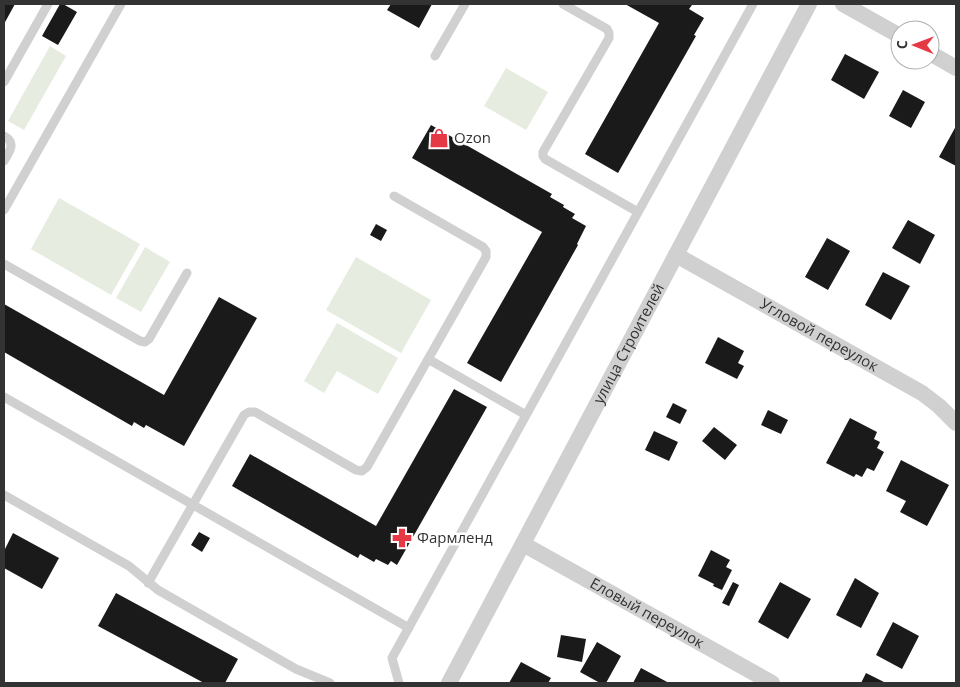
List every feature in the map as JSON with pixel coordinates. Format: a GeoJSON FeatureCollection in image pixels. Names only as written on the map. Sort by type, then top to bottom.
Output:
{"type":"FeatureCollection","features":[{"type":"Feature","properties":{"kind":"street","name":"улица Строителей"},"geometry":{"type":"LineString","coordinates":[[450,683],[809,4]]}},
{"type":"Feature","properties":{"kind":"street"},"geometry":{"type":"LineString","coordinates":[[843,4],[890,30]]}},
{"type":"Feature","properties":{"kind":"street"},"geometry":{"type":"LineString","coordinates":[[940,59],[956,68]]}},
{"type":"Feature","properties":{"kind":"street","name":"Угловой переулок"},"geometry":{"type":"LineString","coordinates":[[676,255],[922,393],[956,423]]}},
{"type":"Feature","properties":{"kind":"street","name":"Еловый переулок"},"geometry":{"type":"LineString","coordinates":[[523,544],[772,683]]}},
{"type":"Feature","properties":{"kind":"lane"},"geometry":{"type":"LineString","coordinates":[[4,82],[48,4]]}},
{"type":"Feature","properties":{"kind":"lane"},"geometry":{"type":"LineString","coordinates":[[4,210],[121,4]]}},
{"type":"Feature","properties":{"kind":"lane"},"geometry":{"type":"LineString","coordinates":[[435,56],[465,4]]}},
{"type":"Feature","properties":{"kind":"lane"},"geometry":{"type":"LineString","coordinates":[[562,4],[607,29],[609,38],[543,152],[543,156],[545,159],[638,212]]}},
{"type":"Feature","properties":{"kind":"lane"},"geometry":{"type":"LineString","coordinates":[[399,683],[392,658],[753,4]]}},
{"type":"Feature","properties":{"kind":"lane"},"geometry":{"type":"LineString","coordinates":[[4,136],[11,143],[11,149],[4,161]]}},
{"type":"Feature","properties":{"kind":"lane"},"geometry":{"type":"LineString","coordinates":[[148,583],[244,415],[249,412],[255,412],[356,470],[362,471],[367,467],[486,257],[486,251],[483,247],[394,196]]}},
{"type":"Feature","properties":{"kind":"lane"},"geometry":{"type":"LineString","coordinates":[[4,264],[140,342],[145,342],[149,339],[186,272]]}},
{"type":"Feature","properties":{"kind":"lane"},"geometry":{"type":"LineString","coordinates":[[428,359],[526,415]]}},
{"type":"Feature","properties":{"kind":"lane"},"geometry":{"type":"LineString","coordinates":[[4,397],[409,628]]}},
{"type":"Feature","properties":{"kind":"lane"},"geometry":{"type":"LineString","coordinates":[[4,495],[129,566],[158,590],[296,669],[330,683]]}},
{"type":"Feature","properties":{"kind":"shaded area"},"geometry":{"type":"Polygon","coordinates":[[[50,46],[66,56],[24,130],[8,121],[50,46]]]}},
{"type":"Feature","properties":{"kind":"shaded area"},"geometry":{"type":"Polygon","coordinates":[[[506,68],[548,92],[526,130],[484,106],[506,68]]]}},
{"type":"Feature","properties":{"kind":"shaded area"},"geometry":{"type":"Polygon","coordinates":[[[59,198],[140,244],[111,295],[31,249],[59,198]]]}},
{"type":"Feature","properties":{"kind":"shaded area"},"geometry":{"type":"Polygon","coordinates":[[[145,247],[170,262],[141,312],[116,298],[145,247]]]}},
{"type":"Feature","properties":{"kind":"shaded area"},"geometry":{"type":"Polygon","coordinates":[[[356,257],[431,300],[401,353],[326,310],[356,257]]]}},
{"type":"Feature","properties":{"kind":"shaded area"},"geometry":{"type":"Polygon","coordinates":[[[337,323],[398,358],[378,394],[337,371],[324,393],[304,381],[337,323]]]}},
{"type":"Feature","properties":{"kind":"building"},"geometry":{"type":"Polygon","coordinates":[[[4,4],[15,4],[4,24],[4,4]]]}},
{"type":"Feature","properties":{"kind":"building"},"geometry":{"type":"Polygon","coordinates":[[[60,4],[77,12],[58,45],[42,36],[60,4]]]}},
{"type":"Feature","properties":{"kind":"building"},"geometry":{"type":"Polygon","coordinates":[[[391,4],[432,4],[419,28],[387,10],[391,4]]]}},
{"type":"Feature","properties":{"kind":"building"},"geometry":{"type":"Polygon","coordinates":[[[625,4],[690,4],[692,5],[689,9],[704,18],[694,35],[696,36],[618,173],[585,154],[659,23],[625,4]]]}},
{"type":"Feature","properties":{"kind":"building"},"geometry":{"type":"Polygon","coordinates":[[[845,54],[879,72],[864,99],[831,80],[845,54]]]}},
{"type":"Feature","properties":{"kind":"building"},"geometry":{"type":"Polygon","coordinates":[[[903,90],[925,102],[911,128],[889,116],[903,90]]]}},
{"type":"Feature","properties":{"kind":"building"},"geometry":{"type":"Polygon","coordinates":[[[431,125],[552,194],[550,197],[575,214],[572,218],[586,226],[578,245],[501,382],[467,363],[542,232],[412,158],[431,125]]]}},
{"type":"Feature","properties":{"kind":"building"},"geometry":{"type":"Polygon","coordinates":[[[956,126],[956,166],[939,157],[956,126]]]}},
{"type":"Feature","properties":{"kind":"building"},"geometry":{"type":"Polygon","coordinates":[[[908,220],[935,235],[920,264],[892,248],[908,220]]]}},
{"type":"Feature","properties":{"kind":"building"},"geometry":{"type":"Polygon","coordinates":[[[376,224],[387,230],[381,241],[370,235],[376,224]]]}},
{"type":"Feature","properties":{"kind":"building"},"geometry":{"type":"Polygon","coordinates":[[[827,238],[850,251],[828,290],[805,277],[827,238]]]}},
{"type":"Feature","properties":{"kind":"building"},"geometry":{"type":"Polygon","coordinates":[[[883,272],[910,286],[891,320],[865,305],[883,272]]]}},
{"type":"Feature","properties":{"kind":"building"},"geometry":{"type":"Polygon","coordinates":[[[219,297],[257,318],[184,446],[146,425],[144,428],[134,422],[132,426],[4,352],[4,304],[164,395],[219,297]]]}},
{"type":"Feature","properties":{"kind":"building"},"geometry":{"type":"Polygon","coordinates":[[[718,337],[744,351],[738,363],[744,366],[737,379],[705,363],[718,337]]]}},
{"type":"Feature","properties":{"kind":"building"},"geometry":{"type":"Polygon","coordinates":[[[454,389],[487,407],[397,565],[391,561],[388,565],[376,559],[374,562],[360,554],[358,558],[232,486],[250,454],[376,526],[454,389]]]}},
{"type":"Feature","properties":{"kind":"building"},"geometry":{"type":"Polygon","coordinates":[[[673,403],[687,410],[680,424],[666,417],[673,403]]]}},
{"type":"Feature","properties":{"kind":"building"},"geometry":{"type":"Polygon","coordinates":[[[768,410],[788,420],[781,434],[761,425],[768,410]]]}},
{"type":"Feature","properties":{"kind":"building"},"geometry":{"type":"Polygon","coordinates":[[[850,418],[877,432],[874,439],[880,442],[877,448],[884,452],[874,471],[867,468],[862,477],[856,474],[854,477],[826,463],[850,418]]]}},
{"type":"Feature","properties":{"kind":"building"},"geometry":{"type":"Polygon","coordinates":[[[714,427],[737,445],[725,460],[702,441],[714,427]]]}},
{"type":"Feature","properties":{"kind":"building"},"geometry":{"type":"Polygon","coordinates":[[[654,431],[678,442],[669,461],[645,450],[654,431]]]}},
{"type":"Feature","properties":{"kind":"building"},"geometry":{"type":"Polygon","coordinates":[[[901,460],[949,485],[927,526],[900,512],[906,501],[886,491],[901,460]]]}},
{"type":"Feature","properties":{"kind":"building"},"geometry":{"type":"Polygon","coordinates":[[[199,532],[210,538],[202,552],[191,545],[199,532]]]}},
{"type":"Feature","properties":{"kind":"building"},"geometry":{"type":"Polygon","coordinates":[[[13,533],[59,558],[42,589],[4,568],[4,551],[13,533]]]}},
{"type":"Feature","properties":{"kind":"building"},"geometry":{"type":"Polygon","coordinates":[[[711,550],[730,560],[726,567],[732,570],[722,590],[698,576],[711,550]]]}},
{"type":"Feature","properties":{"kind":"building"},"geometry":{"type":"Polygon","coordinates":[[[855,578],[879,593],[861,628],[836,615],[855,578]]]}},
{"type":"Feature","properties":{"kind":"building"},"geometry":{"type":"Polygon","coordinates":[[[733,582],[739,585],[729,606],[722,603],[733,582]]]}},
{"type":"Feature","properties":{"kind":"building"},"geometry":{"type":"Polygon","coordinates":[[[780,582],[811,599],[788,639],[758,622],[780,582]]]}},
{"type":"Feature","properties":{"kind":"building"},"geometry":{"type":"Polygon","coordinates":[[[116,593],[238,659],[225,683],[204,683],[98,626],[116,593]]]}},
{"type":"Feature","properties":{"kind":"building"},"geometry":{"type":"Polygon","coordinates":[[[893,622],[919,636],[902,669],[876,655],[893,622]]]}},
{"type":"Feature","properties":{"kind":"building"},"geometry":{"type":"Polygon","coordinates":[[[561,635],[586,639],[582,662],[557,657],[561,635]]]}},
{"type":"Feature","properties":{"kind":"building"},"geometry":{"type":"Polygon","coordinates":[[[597,642],[621,656],[606,683],[600,683],[580,672],[597,642]]]}},
{"type":"Feature","properties":{"kind":"building"},"geometry":{"type":"Polygon","coordinates":[[[521,662],[551,678],[548,683],[509,683],[521,662]]]}},
{"type":"Feature","properties":{"kind":"building"},"geometry":{"type":"Polygon","coordinates":[[[641,668],[669,683],[633,683],[641,668]]]}},
{"type":"Feature","properties":{"kind":"building"},"geometry":{"type":"Polygon","coordinates":[[[866,673],[886,683],[861,683],[866,673]]]}},
{"type":"Feature","properties":{"kind":"place","name":"Ozon"},"geometry":{"type":"Point","coordinates":[439,138]}},
{"type":"Feature","properties":{"kind":"place","name":"Фармленд"},"geometry":{"type":"Point","coordinates":[402,538]}}]}
